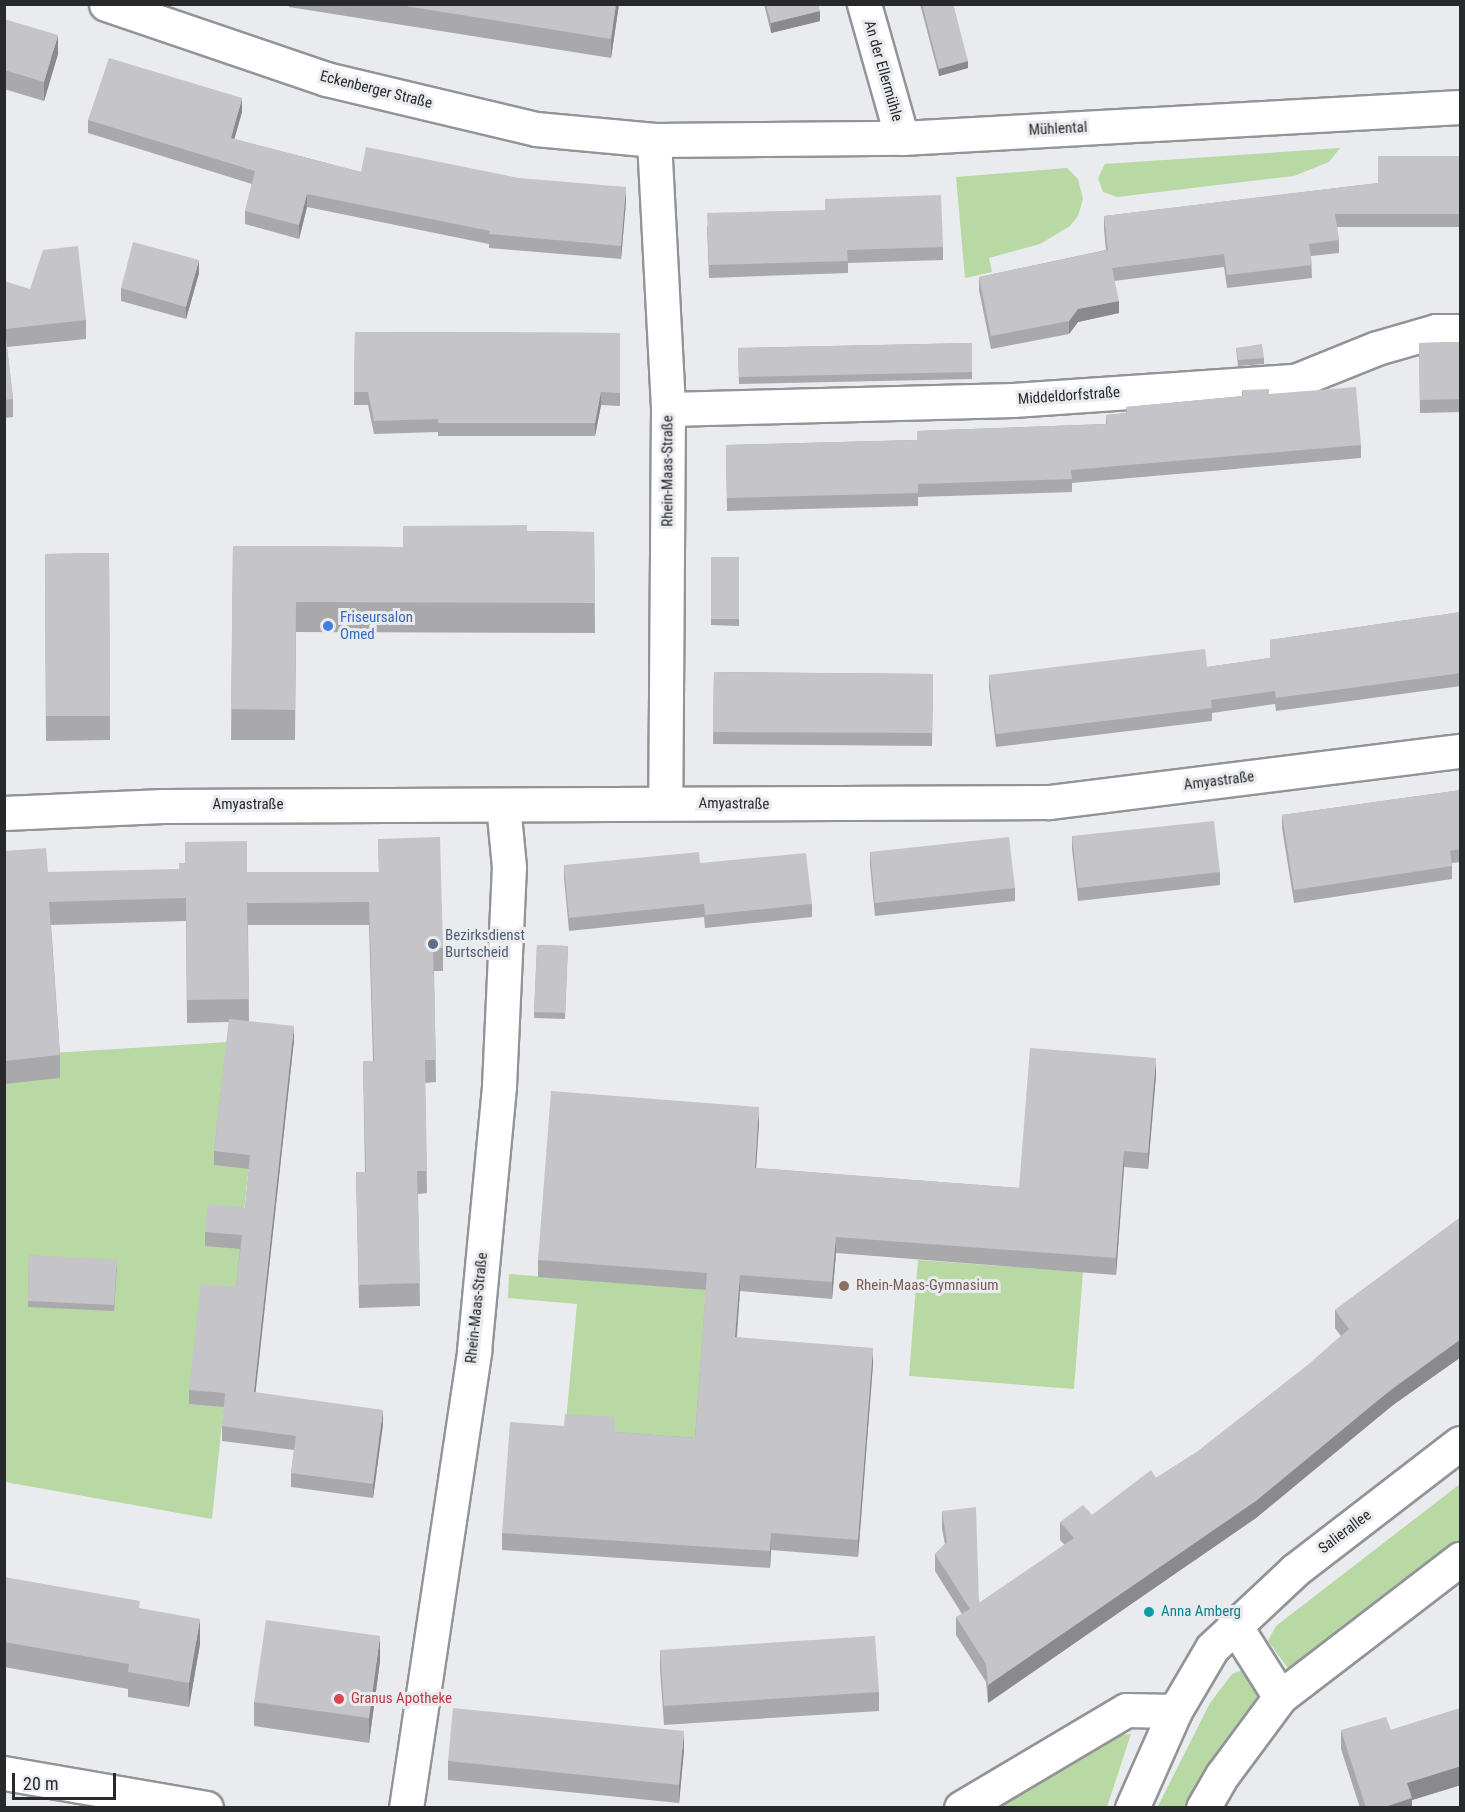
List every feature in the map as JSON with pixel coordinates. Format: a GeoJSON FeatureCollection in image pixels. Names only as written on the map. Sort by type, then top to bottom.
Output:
{"type":"FeatureCollection","features":[{"type":"Feature","properties":{"kind":"street","name":"Eckenberger Straße"},"geometry":{"type":"LineString","coordinates":[[106,4],[326,79],[536,129],[654,140]]}},
{"type":"Feature","properties":{"kind":"street","name":"An der Ellermühle"},"geometry":{"type":"LineString","coordinates":[[864,4],[902,138]]}},
{"type":"Feature","properties":{"kind":"street","name":"Mühlental"},"geometry":{"type":"LineString","coordinates":[[654,140],[902,138],[1315,112],[1461,107]]}},
{"type":"Feature","properties":{"kind":"street","name":"Rhein-Maas-Straße"},"geometry":{"type":"LineString","coordinates":[[654,140],[668,409],[665,803]]}},
{"type":"Feature","properties":{"kind":"street","name":"Middeldorfstraße"},"geometry":{"type":"LineString","coordinates":[[668,409],[1013,400],[1295,381],[1377,348],[1436,331],[1461,331]]}},
{"type":"Feature","properties":{"kind":"street","name":"Amyastraße"},"geometry":{"type":"LineString","coordinates":[[4,813],[130,806],[665,803],[815,806],[1049,802],[1461,751]]}},
{"type":"Feature","properties":{"kind":"street","name":"Rhein-Maas-Straße"},"geometry":{"type":"LineString","coordinates":[[406,1808],[474,1351],[499,1086],[509,867],[503,805]]}},
{"type":"Feature","properties":{"kind":"street","name":"Salierallee"},"geometry":{"type":"LineString","coordinates":[[1132,1808],[1175,1711],[1212,1648],[1234,1624],[1295,1570],[1461,1443]]}},
{"type":"Feature","properties":{"kind":"street"},"geometry":{"type":"LineString","coordinates":[[1203,1808],[1223,1774],[1280,1697],[1461,1559]]}},
{"type":"Feature","properties":{"kind":"street"},"geometry":{"type":"LineString","coordinates":[[1234,1624],[1280,1697]]}},
{"type":"Feature","properties":{"kind":"street"},"geometry":{"type":"LineString","coordinates":[[961,1808],[1126,1710],[1175,1711]]}},
{"type":"Feature","properties":{"kind":"street"},"geometry":{"type":"LineString","coordinates":[[4,1773],[206,1808]]}},
{"type":"Feature","properties":{"kind":"green space"},"geometry":{"type":"Polygon","coordinates":[[[1340,148],[1329,162],[1294,176],[1117,197],[1103,192],[1098,178],[1105,164],[1340,148]]]}},
{"type":"Feature","properties":{"kind":"green space"},"geometry":{"type":"Polygon","coordinates":[[[1067,168],[1078,179],[1083,199],[1078,216],[1070,226],[1040,244],[989,258],[992,272],[965,278],[956,177],[1067,168]]]}},
{"type":"Feature","properties":{"kind":"green space"},"geometry":{"type":"Polygon","coordinates":[[[262,1040],[212,1519],[5,1482],[4,1056],[262,1040]]]}},
{"type":"Feature","properties":{"kind":"green space"},"geometry":{"type":"Polygon","coordinates":[[[918,1260],[1083,1272],[1074,1389],[909,1376],[918,1260]]]}},
{"type":"Feature","properties":{"kind":"green space"},"geometry":{"type":"Polygon","coordinates":[[[509,1274],[708,1290],[687,1561],[645,1560],[653,1452],[565,1431],[577,1304],[508,1298],[509,1274]]]}},
{"type":"Feature","properties":{"kind":"green space"},"geometry":{"type":"Polygon","coordinates":[[[1460,1484],[1460,1548],[1292,1670],[1287,1667],[1268,1641],[1276,1626],[1460,1484]]]}},
{"type":"Feature","properties":{"kind":"green space"},"geometry":{"type":"Polygon","coordinates":[[[1246,1671],[1266,1692],[1187,1807],[1157,1808],[1210,1703],[1232,1674],[1246,1671]]]}},
{"type":"Feature","properties":{"kind":"green space"},"geometry":{"type":"Polygon","coordinates":[[[1131,1734],[1107,1807],[993,1808],[1122,1735],[1131,1734]]]}},
{"type":"Feature","properties":{"kind":"building"},"geometry":{"type":"Polygon","coordinates":[[[393,4],[616,4],[611,39],[393,4]]]}},
{"type":"Feature","properties":{"kind":"building"},"geometry":{"type":"Polygon","coordinates":[[[766,4],[818,4],[820,11],[771,23],[766,4]]]}},
{"type":"Feature","properties":{"kind":"building"},"geometry":{"type":"Polygon","coordinates":[[[922,4],[953,4],[968,61],[939,69],[922,4]]]}},
{"type":"Feature","properties":{"kind":"building"},"geometry":{"type":"Polygon","coordinates":[[[4,19],[58,35],[44,82],[4,70],[4,19]]]}},
{"type":"Feature","properties":{"kind":"building"},"geometry":{"type":"Polygon","coordinates":[[[109,58],[242,98],[231,138],[361,172],[366,147],[519,178],[626,187],[621,246],[489,234],[490,231],[307,194],[299,225],[245,211],[255,171],[88,120],[109,58]]]}},
{"type":"Feature","properties":{"kind":"building"},"geometry":{"type":"Polygon","coordinates":[[[1378,156],[1461,156],[1461,214],[1335,214],[1339,240],[1309,244],[1312,265],[1227,275],[1224,254],[1112,268],[1119,301],[1078,309],[1069,321],[991,336],[979,277],[1108,250],[1104,216],[1378,183],[1378,156]]]}},
{"type":"Feature","properties":{"kind":"building"},"geometry":{"type":"Polygon","coordinates":[[[941,195],[943,247],[847,250],[848,261],[709,265],[707,213],[825,210],[825,199],[941,195]]]}},
{"type":"Feature","properties":{"kind":"building"},"geometry":{"type":"Polygon","coordinates":[[[133,242],[199,260],[186,307],[121,288],[133,242]]]}},
{"type":"Feature","properties":{"kind":"building"},"geometry":{"type":"Polygon","coordinates":[[[78,246],[86,320],[5,329],[13,399],[4,400],[4,281],[30,289],[43,250],[78,246]]]}},
{"type":"Feature","properties":{"kind":"building"},"geometry":{"type":"Polygon","coordinates":[[[355,332],[620,333],[620,393],[601,392],[595,423],[438,423],[438,419],[374,421],[368,392],[354,392],[355,332]]]}},
{"type":"Feature","properties":{"kind":"building"},"geometry":{"type":"Polygon","coordinates":[[[1461,342],[1461,399],[1420,400],[1419,343],[1461,342]]]}},
{"type":"Feature","properties":{"kind":"building"},"geometry":{"type":"Polygon","coordinates":[[[972,343],[972,372],[739,377],[738,348],[972,343]]]}},
{"type":"Feature","properties":{"kind":"building"},"geometry":{"type":"Polygon","coordinates":[[[1262,344],[1264,358],[1238,360],[1236,348],[1262,344]]]}},
{"type":"Feature","properties":{"kind":"building"},"geometry":{"type":"Polygon","coordinates":[[[1356,387],[1361,445],[1071,470],[1072,479],[918,484],[918,493],[727,498],[726,445],[917,440],[917,431],[1107,424],[1106,415],[1127,413],[1126,407],[1243,396],[1242,390],[1269,389],[1269,394],[1356,387]]]}},
{"type":"Feature","properties":{"kind":"building"},"geometry":{"type":"Polygon","coordinates":[[[527,525],[527,531],[594,532],[595,603],[296,602],[295,710],[231,709],[233,546],[403,547],[403,526],[527,525]]]}},
{"type":"Feature","properties":{"kind":"building"},"geometry":{"type":"Polygon","coordinates":[[[109,553],[110,716],[46,716],[45,554],[109,553]]]}},
{"type":"Feature","properties":{"kind":"building"},"geometry":{"type":"Polygon","coordinates":[[[711,557],[739,557],[739,619],[711,619],[711,557]]]}},
{"type":"Feature","properties":{"kind":"building"},"geometry":{"type":"Polygon","coordinates":[[[1461,612],[1461,673],[1276,698],[1275,691],[1211,700],[1212,708],[996,734],[989,675],[1205,649],[1207,667],[1270,658],[1270,640],[1461,612]]]}},
{"type":"Feature","properties":{"kind":"building"},"geometry":{"type":"Polygon","coordinates":[[[714,672],[933,674],[932,733],[713,732],[714,672]]]}},
{"type":"Feature","properties":{"kind":"building"},"geometry":{"type":"Polygon","coordinates":[[[1461,790],[1461,849],[1450,851],[1452,866],[1294,890],[1282,815],[1461,790]]]}},
{"type":"Feature","properties":{"kind":"building"},"geometry":{"type":"Polygon","coordinates":[[[1214,821],[1220,872],[1078,888],[1072,836],[1214,821]]]}},
{"type":"Feature","properties":{"kind":"building"},"geometry":{"type":"Polygon","coordinates":[[[440,837],[443,948],[433,948],[436,1060],[425,1060],[427,1171],[417,1171],[420,1283],[359,1285],[356,1172],[366,1172],[363,1061],[374,1061],[369,902],[247,903],[249,999],[187,1000],[186,898],[49,902],[60,1055],[4,1061],[4,851],[46,848],[48,872],[179,869],[179,863],[185,863],[185,842],[247,841],[247,872],[379,872],[378,839],[440,837]]]}},
{"type":"Feature","properties":{"kind":"building"},"geometry":{"type":"Polygon","coordinates":[[[1009,837],[1015,888],[875,903],[870,852],[1009,837]]]}},
{"type":"Feature","properties":{"kind":"building"},"geometry":{"type":"Polygon","coordinates":[[[699,852],[700,863],[806,853],[812,904],[705,915],[704,904],[569,918],[564,865],[699,852]]]}},
{"type":"Feature","properties":{"kind":"building"},"geometry":{"type":"Polygon","coordinates":[[[537,945],[568,946],[565,1013],[534,1012],[537,945]]]}},
{"type":"Feature","properties":{"kind":"building"},"geometry":{"type":"Polygon","coordinates":[[[229,1019],[294,1026],[254,1392],[383,1410],[373,1484],[291,1473],[296,1436],[222,1426],[225,1393],[189,1390],[201,1284],[236,1287],[242,1235],[205,1232],[208,1204],[245,1208],[250,1155],[214,1151],[229,1019]]]}},
{"type":"Feature","properties":{"kind":"building"},"geometry":{"type":"Polygon","coordinates":[[[1030,1048],[1156,1058],[1148,1153],[1124,1151],[1116,1258],[836,1237],[832,1282],[740,1275],[735,1337],[873,1348],[858,1540],[771,1533],[770,1551],[502,1533],[510,1422],[564,1426],[565,1414],[615,1417],[615,1432],[695,1438],[707,1273],[538,1260],[551,1091],[759,1107],[755,1168],[1019,1188],[1030,1048]]]}},
{"type":"Feature","properties":{"kind":"building"},"geometry":{"type":"Polygon","coordinates":[[[1461,1217],[1461,1339],[1393,1388],[1256,1501],[988,1685],[986,1664],[956,1617],[970,1609],[935,1554],[947,1542],[942,1511],[976,1507],[979,1603],[1074,1538],[1060,1522],[1083,1505],[1092,1515],[1151,1470],[1156,1478],[1197,1452],[1308,1365],[1349,1329],[1335,1310],[1461,1217]]]}},
{"type":"Feature","properties":{"kind":"building"},"geometry":{"type":"Polygon","coordinates":[[[29,1255],[117,1260],[114,1305],[28,1301],[29,1255]]]}},
{"type":"Feature","properties":{"kind":"building"},"geometry":{"type":"Polygon","coordinates":[[[4,1577],[140,1601],[139,1608],[200,1619],[189,1683],[128,1672],[129,1664],[4,1642],[4,1577]]]}},
{"type":"Feature","properties":{"kind":"building"},"geometry":{"type":"Polygon","coordinates":[[[266,1620],[380,1636],[369,1718],[254,1702],[266,1620]]]}},
{"type":"Feature","properties":{"kind":"building"},"geometry":{"type":"Polygon","coordinates":[[[875,1636],[879,1692],[664,1706],[660,1650],[875,1636]]]}},
{"type":"Feature","properties":{"kind":"building"},"geometry":{"type":"Polygon","coordinates":[[[453,1708],[684,1731],[679,1785],[448,1761],[453,1708]]]}},
{"type":"Feature","properties":{"kind":"building"},"geometry":{"type":"Polygon","coordinates":[[[1461,1708],[1461,1766],[1407,1783],[1412,1798],[1382,1808],[1366,1808],[1341,1730],[1386,1717],[1391,1730],[1461,1708]]]}},
{"type":"Feature","properties":{"kind":"place","name":"Friseursalon Omed"},"geometry":{"type":"Point","coordinates":[328,626]}},
{"type":"Feature","properties":{"kind":"place","name":"Bezirksdienst Burtscheid"},"geometry":{"type":"Point","coordinates":[433,944]}},
{"type":"Feature","properties":{"kind":"place","name":"Rhein-Maas-Gymnasium"},"geometry":{"type":"Point","coordinates":[844,1286]}},
{"type":"Feature","properties":{"kind":"place","name":"Anna Amberg"},"geometry":{"type":"Point","coordinates":[1149,1612]}},
{"type":"Feature","properties":{"kind":"place","name":"Granus Apotheke"},"geometry":{"type":"Point","coordinates":[339,1699]}}]}
